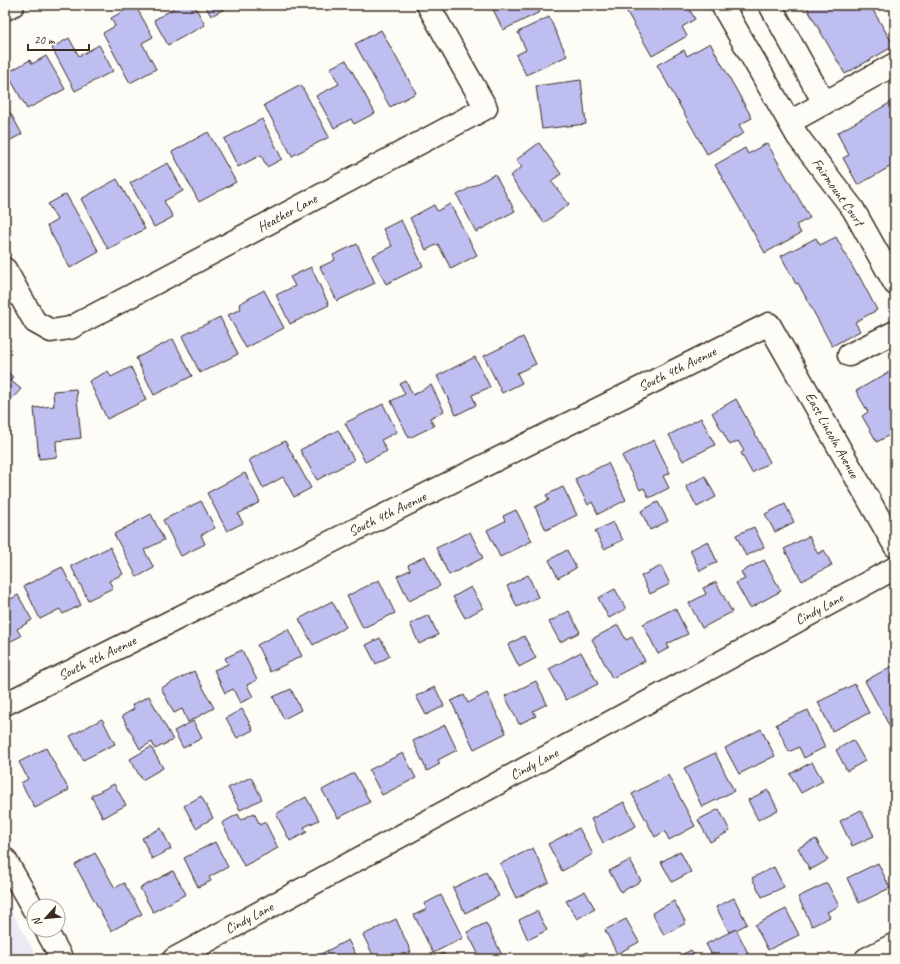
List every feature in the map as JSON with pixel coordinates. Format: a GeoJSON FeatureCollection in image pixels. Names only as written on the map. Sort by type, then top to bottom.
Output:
{"type":"FeatureCollection","features":[{"type":"Feature","properties":{"kind":"street"},"geometry":{"type":"LineString","coordinates":[[5,9],[13,5]]}},
{"type":"Feature","properties":{"kind":"street","name":"Heather Lane"},"geometry":{"type":"LineString","coordinates":[[5,269],[35,322],[51,331],[70,328],[486,108],[428,5]]}},
{"type":"Feature","properties":{"kind":"street"},"geometry":{"type":"LineString","coordinates":[[770,5],[824,103]]}},
{"type":"Feature","properties":{"kind":"street","name":"Fairmount Court"},"geometry":{"type":"LineString","coordinates":[[724,6],[798,137],[853,209],[895,284]]}},
{"type":"Feature","properties":{"kind":"street"},"geometry":{"type":"LineString","coordinates":[[790,122],[895,64]]}},
{"type":"Feature","properties":{"kind":"street","name":"East Lincoln Avenue"},"geometry":{"type":"LineString","coordinates":[[769,324],[895,546]]}},
{"type":"Feature","properties":{"kind":"street","name":"South 4th Avenue"},"geometry":{"type":"LineString","coordinates":[[5,704],[769,324]]}},
{"type":"Feature","properties":{"kind":"street"},"geometry":{"type":"LineString","coordinates":[[849,355],[895,332]]}},
{"type":"Feature","properties":{"kind":"street","name":"Cindy Lane"},"geometry":{"type":"LineString","coordinates":[[174,959],[895,568]]}},
{"type":"Feature","properties":{"kind":"street"},"geometry":{"type":"LineString","coordinates":[[5,859],[27,898]]}},
{"type":"Feature","properties":{"kind":"street"},"geometry":{"type":"LineString","coordinates":[[50,938],[62,959]]}},
{"type":"Feature","properties":{"kind":"street"},"geometry":{"type":"LineString","coordinates":[[866,959],[895,944]]}},
{"type":"Feature","properties":{"kind":"shaded area"},"geometry":{"type":"Polygon","coordinates":[[[5,900],[38,959],[5,959],[5,900]]]}},
{"type":"Feature","properties":{"kind":"building"},"geometry":{"type":"Polygon","coordinates":[[[135,5],[153,37],[142,43],[156,69],[130,83],[103,33],[115,26],[111,18],[135,5]]]}},
{"type":"Feature","properties":{"kind":"building"},"geometry":{"type":"Polygon","coordinates":[[[171,5],[194,5],[205,25],[168,45],[154,20],[173,9],[171,5]]]}},
{"type":"Feature","properties":{"kind":"building"},"geometry":{"type":"Polygon","coordinates":[[[205,5],[232,5],[211,16],[205,5]]]}},
{"type":"Feature","properties":{"kind":"building"},"geometry":{"type":"Polygon","coordinates":[[[491,5],[537,5],[540,12],[503,30],[491,5]]]}},
{"type":"Feature","properties":{"kind":"building"},"geometry":{"type":"Polygon","coordinates":[[[623,5],[687,5],[695,19],[682,27],[687,36],[652,56],[623,5]]]}},
{"type":"Feature","properties":{"kind":"building"},"geometry":{"type":"Polygon","coordinates":[[[805,5],[870,5],[894,46],[845,74],[805,5]]]}},
{"type":"Feature","properties":{"kind":"building"},"geometry":{"type":"Polygon","coordinates":[[[549,17],[567,56],[526,75],[516,55],[526,50],[518,32],[549,17]]]}},
{"type":"Feature","properties":{"kind":"building"},"geometry":{"type":"Polygon","coordinates":[[[381,30],[416,93],[390,107],[355,44],[381,30]]]}},
{"type":"Feature","properties":{"kind":"building"},"geometry":{"type":"Polygon","coordinates":[[[69,38],[79,56],[99,45],[113,71],[75,91],[52,48],[69,38]]]}},
{"type":"Feature","properties":{"kind":"building"},"geometry":{"type":"Polygon","coordinates":[[[710,43],[752,118],[739,125],[744,133],[707,154],[657,65],[684,50],[687,56],[710,43]]]}},
{"type":"Feature","properties":{"kind":"building"},"geometry":{"type":"Polygon","coordinates":[[[46,56],[65,89],[27,109],[7,73],[30,60],[32,64],[46,56]]]}},
{"type":"Feature","properties":{"kind":"building"},"geometry":{"type":"Polygon","coordinates":[[[346,60],[375,113],[354,124],[351,119],[334,128],[316,96],[339,84],[330,68],[346,60]]]}},
{"type":"Feature","properties":{"kind":"building"},"geometry":{"type":"Polygon","coordinates":[[[581,80],[586,124],[542,129],[536,86],[581,80]]]}},
{"type":"Feature","properties":{"kind":"building"},"geometry":{"type":"Polygon","coordinates":[[[301,85],[329,137],[292,156],[264,105],[301,85]]]}},
{"type":"Feature","properties":{"kind":"building"},"geometry":{"type":"Polygon","coordinates":[[[895,100],[895,164],[858,185],[843,158],[849,155],[837,133],[895,100]]]}},
{"type":"Feature","properties":{"kind":"building"},"geometry":{"type":"Polygon","coordinates":[[[5,103],[22,134],[5,143],[5,103]]]}},
{"type":"Feature","properties":{"kind":"building"},"geometry":{"type":"Polygon","coordinates":[[[262,119],[282,159],[267,167],[261,155],[238,167],[224,139],[262,119]]]}},
{"type":"Feature","properties":{"kind":"building"},"geometry":{"type":"Polygon","coordinates":[[[208,132],[236,182],[199,202],[172,152],[208,132]]]}},
{"type":"Feature","properties":{"kind":"building"},"geometry":{"type":"Polygon","coordinates":[[[539,143],[561,174],[551,181],[569,204],[544,223],[510,176],[522,167],[516,160],[539,143]]]}},
{"type":"Feature","properties":{"kind":"building"},"geometry":{"type":"Polygon","coordinates":[[[767,143],[810,218],[796,225],[801,233],[765,253],[715,165],[745,148],[748,154],[767,143]]]}},
{"type":"Feature","properties":{"kind":"building"},"geometry":{"type":"Polygon","coordinates":[[[168,163],[183,191],[164,201],[173,217],[154,227],[130,183],[168,163]]]}},
{"type":"Feature","properties":{"kind":"building"},"geometry":{"type":"Polygon","coordinates":[[[495,174],[515,211],[476,232],[457,195],[495,174]]]}},
{"type":"Feature","properties":{"kind":"building"},"geometry":{"type":"Polygon","coordinates":[[[117,179],[145,229],[108,249],[81,199],[117,179]]]}},
{"type":"Feature","properties":{"kind":"building"},"geometry":{"type":"Polygon","coordinates":[[[66,194],[99,252],[70,268],[47,226],[57,220],[48,204],[66,194]]]}},
{"type":"Feature","properties":{"kind":"building"},"geometry":{"type":"Polygon","coordinates":[[[450,204],[477,255],[451,269],[438,244],[426,250],[410,218],[434,205],[437,211],[450,204]]]}},
{"type":"Feature","properties":{"kind":"building"},"geometry":{"type":"Polygon","coordinates":[[[401,220],[423,266],[386,284],[372,256],[392,246],[383,229],[401,220]]]}},
{"type":"Feature","properties":{"kind":"building"},"geometry":{"type":"Polygon","coordinates":[[[836,237],[877,310],[855,322],[860,331],[832,346],[798,283],[796,284],[781,256],[816,238],[820,245],[836,237]]]}},
{"type":"Feature","properties":{"kind":"building"},"geometry":{"type":"Polygon","coordinates":[[[357,244],[375,283],[337,301],[320,267],[335,260],[333,255],[357,244]]]}},
{"type":"Feature","properties":{"kind":"building"},"geometry":{"type":"Polygon","coordinates":[[[311,267],[329,305],[290,324],[276,295],[295,286],[290,277],[311,267]]]}},
{"type":"Feature","properties":{"kind":"building"},"geometry":{"type":"Polygon","coordinates":[[[264,290],[284,328],[246,348],[228,315],[241,309],[239,304],[264,290]]]}},
{"type":"Feature","properties":{"kind":"building"},"geometry":{"type":"Polygon","coordinates":[[[220,317],[238,354],[200,373],[182,336],[220,317]]]}},
{"type":"Feature","properties":{"kind":"building"},"geometry":{"type":"Polygon","coordinates":[[[523,337],[536,364],[517,373],[522,383],[502,393],[484,356],[523,337]]]}},
{"type":"Feature","properties":{"kind":"building"},"geometry":{"type":"Polygon","coordinates":[[[173,339],[192,376],[154,395],[136,358],[173,339]]]}},
{"type":"Feature","properties":{"kind":"building"},"geometry":{"type":"Polygon","coordinates":[[[475,357],[490,387],[472,395],[476,405],[456,415],[437,376],[475,357]]]}},
{"type":"Feature","properties":{"kind":"building"},"geometry":{"type":"Polygon","coordinates":[[[131,367],[146,400],[107,419],[89,381],[108,371],[111,377],[131,367]]]}},
{"type":"Feature","properties":{"kind":"building"},"geometry":{"type":"Polygon","coordinates":[[[894,368],[895,432],[877,442],[862,416],[868,412],[856,391],[894,368]]]}},
{"type":"Feature","properties":{"kind":"building"},"geometry":{"type":"Polygon","coordinates":[[[5,370],[13,377],[10,380],[21,389],[5,407],[5,370]]]}},
{"type":"Feature","properties":{"kind":"building"},"geometry":{"type":"Polygon","coordinates":[[[406,381],[413,395],[431,385],[444,411],[430,418],[434,426],[409,438],[391,401],[405,394],[400,384],[406,381]]]}},
{"type":"Feature","properties":{"kind":"building"},"geometry":{"type":"Polygon","coordinates":[[[76,389],[81,438],[56,441],[57,457],[39,459],[34,408],[54,406],[53,391],[76,389]]]}},
{"type":"Feature","properties":{"kind":"building"},"geometry":{"type":"Polygon","coordinates":[[[736,399],[770,462],[752,473],[741,453],[744,451],[738,441],[730,445],[712,413],[736,399]]]}},
{"type":"Feature","properties":{"kind":"building"},"geometry":{"type":"Polygon","coordinates":[[[383,404],[397,432],[381,440],[387,451],[365,462],[345,423],[383,404]]]}},
{"type":"Feature","properties":{"kind":"building"},"geometry":{"type":"Polygon","coordinates":[[[701,418],[715,445],[683,461],[669,435],[701,418]]]}},
{"type":"Feature","properties":{"kind":"building"},"geometry":{"type":"Polygon","coordinates":[[[338,430],[354,460],[317,480],[300,450],[338,430]]]}},
{"type":"Feature","properties":{"kind":"building"},"geometry":{"type":"Polygon","coordinates":[[[654,440],[670,473],[663,476],[669,488],[649,498],[644,488],[640,490],[622,456],[654,440]]]}},
{"type":"Feature","properties":{"kind":"building"},"geometry":{"type":"Polygon","coordinates":[[[285,441],[311,488],[294,497],[283,477],[263,488],[249,460],[285,441]]]}},
{"type":"Feature","properties":{"kind":"building"},"geometry":{"type":"Polygon","coordinates":[[[608,463],[626,500],[598,514],[592,502],[588,505],[575,479],[608,463]]]}},
{"type":"Feature","properties":{"kind":"building"},"geometry":{"type":"Polygon","coordinates":[[[245,473],[260,502],[238,514],[243,523],[227,531],[207,493],[245,473]]]}},
{"type":"Feature","properties":{"kind":"building"},"geometry":{"type":"Polygon","coordinates":[[[705,476],[716,497],[697,507],[686,486],[705,476]]]}},
{"type":"Feature","properties":{"kind":"building"},"geometry":{"type":"Polygon","coordinates":[[[563,487],[577,515],[546,530],[535,507],[549,500],[546,495],[563,487]]]}},
{"type":"Feature","properties":{"kind":"building"},"geometry":{"type":"Polygon","coordinates":[[[201,501],[215,528],[201,535],[205,544],[181,556],[163,520],[201,501]]]}},
{"type":"Feature","properties":{"kind":"building"},"geometry":{"type":"Polygon","coordinates":[[[658,502],[668,521],[650,530],[641,511],[658,502]]]}},
{"type":"Feature","properties":{"kind":"building"},"geometry":{"type":"Polygon","coordinates":[[[785,504],[794,522],[775,532],[765,514],[785,504]]]}},
{"type":"Feature","properties":{"kind":"building"},"geometry":{"type":"Polygon","coordinates":[[[516,510],[532,541],[500,557],[487,530],[505,521],[503,516],[516,510]]]}},
{"type":"Feature","properties":{"kind":"building"},"geometry":{"type":"Polygon","coordinates":[[[151,514],[164,540],[144,550],[154,568],[137,577],[114,534],[151,514]]]}},
{"type":"Feature","properties":{"kind":"building"},"geometry":{"type":"Polygon","coordinates":[[[613,522],[623,540],[604,549],[595,531],[613,522]]]}},
{"type":"Feature","properties":{"kind":"building"},"geometry":{"type":"Polygon","coordinates":[[[754,527],[764,547],[746,556],[736,535],[754,527]]]}},
{"type":"Feature","properties":{"kind":"building"},"geometry":{"type":"Polygon","coordinates":[[[470,532],[483,558],[449,575],[436,548],[470,532]]]}},
{"type":"Feature","properties":{"kind":"building"},"geometry":{"type":"Polygon","coordinates":[[[809,536],[818,554],[824,550],[832,565],[802,581],[784,549],[809,536]]]}},
{"type":"Feature","properties":{"kind":"building"},"geometry":{"type":"Polygon","coordinates":[[[708,541],[717,562],[700,571],[690,550],[708,541]]]}},
{"type":"Feature","properties":{"kind":"building"},"geometry":{"type":"Polygon","coordinates":[[[110,547],[123,574],[109,581],[113,588],[88,600],[71,566],[110,547]]]}},
{"type":"Feature","properties":{"kind":"building"},"geometry":{"type":"Polygon","coordinates":[[[567,550],[576,568],[558,578],[549,560],[567,550]]]}},
{"type":"Feature","properties":{"kind":"building"},"geometry":{"type":"Polygon","coordinates":[[[425,556],[440,586],[409,601],[397,576],[410,570],[408,565],[425,556]]]}},
{"type":"Feature","properties":{"kind":"building"},"geometry":{"type":"Polygon","coordinates":[[[764,560],[781,591],[750,608],[736,583],[745,579],[741,572],[764,560]]]}},
{"type":"Feature","properties":{"kind":"building"},"geometry":{"type":"Polygon","coordinates":[[[661,566],[670,584],[650,594],[641,576],[661,566]]]}},
{"type":"Feature","properties":{"kind":"building"},"geometry":{"type":"Polygon","coordinates":[[[62,567],[81,605],[63,614],[60,609],[40,619],[24,586],[62,567]]]}},
{"type":"Feature","properties":{"kind":"building"},"geometry":{"type":"Polygon","coordinates":[[[528,575],[538,597],[517,607],[507,586],[528,575]]]}},
{"type":"Feature","properties":{"kind":"building"},"geometry":{"type":"Polygon","coordinates":[[[379,580],[395,613],[363,628],[347,596],[379,580]]]}},
{"type":"Feature","properties":{"kind":"building"},"geometry":{"type":"Polygon","coordinates":[[[716,582],[732,612],[702,628],[689,603],[706,594],[703,588],[716,582]]]}},
{"type":"Feature","properties":{"kind":"building"},"geometry":{"type":"Polygon","coordinates":[[[471,587],[483,608],[465,618],[453,597],[471,587]]]}},
{"type":"Feature","properties":{"kind":"building"},"geometry":{"type":"Polygon","coordinates":[[[615,589],[626,609],[609,618],[598,598],[615,589]]]}},
{"type":"Feature","properties":{"kind":"building"},"geometry":{"type":"Polygon","coordinates":[[[18,595],[32,620],[17,629],[21,636],[5,644],[5,602],[18,595]]]}},
{"type":"Feature","properties":{"kind":"building"},"geometry":{"type":"Polygon","coordinates":[[[332,601],[346,627],[313,645],[299,619],[332,601]]]}},
{"type":"Feature","properties":{"kind":"building"},"geometry":{"type":"Polygon","coordinates":[[[675,608],[688,634],[667,644],[669,648],[658,654],[643,624],[675,608]]]}},
{"type":"Feature","properties":{"kind":"building"},"geometry":{"type":"Polygon","coordinates":[[[569,611],[580,632],[560,642],[549,622],[569,611]]]}},
{"type":"Feature","properties":{"kind":"building"},"geometry":{"type":"Polygon","coordinates":[[[429,615],[438,635],[419,644],[410,624],[429,615]]]}},
{"type":"Feature","properties":{"kind":"building"},"geometry":{"type":"Polygon","coordinates":[[[618,625],[626,640],[632,637],[645,661],[612,678],[592,639],[618,625]]]}},
{"type":"Feature","properties":{"kind":"building"},"geometry":{"type":"Polygon","coordinates":[[[288,629],[302,656],[270,672],[257,645],[288,629]]]}},
{"type":"Feature","properties":{"kind":"building"},"geometry":{"type":"Polygon","coordinates":[[[524,636],[536,658],[519,667],[508,645],[524,636]]]}},
{"type":"Feature","properties":{"kind":"building"},"geometry":{"type":"Polygon","coordinates":[[[380,638],[390,656],[376,664],[366,645],[380,638]]]}},
{"type":"Feature","properties":{"kind":"building"},"geometry":{"type":"Polygon","coordinates":[[[242,650],[257,680],[247,685],[253,697],[240,703],[233,689],[225,693],[214,670],[228,664],[225,658],[242,650]]]}},
{"type":"Feature","properties":{"kind":"building"},"geometry":{"type":"Polygon","coordinates":[[[581,652],[598,684],[566,700],[549,669],[581,652]]]}},
{"type":"Feature","properties":{"kind":"building"},"geometry":{"type":"Polygon","coordinates":[[[892,666],[895,671],[895,727],[891,729],[865,681],[892,666]]]}},
{"type":"Feature","properties":{"kind":"building"},"geometry":{"type":"Polygon","coordinates":[[[194,671],[214,708],[188,722],[182,709],[174,713],[161,688],[194,671]]]}},
{"type":"Feature","properties":{"kind":"building"},"geometry":{"type":"Polygon","coordinates":[[[536,681],[547,704],[533,711],[536,716],[519,724],[505,696],[536,681]]]}},
{"type":"Feature","properties":{"kind":"building"},"geometry":{"type":"Polygon","coordinates":[[[855,684],[869,713],[832,731],[818,702],[855,684]]]}},
{"type":"Feature","properties":{"kind":"building"},"geometry":{"type":"Polygon","coordinates":[[[435,687],[444,706],[426,715],[416,696],[435,687]]]}},
{"type":"Feature","properties":{"kind":"building"},"geometry":{"type":"Polygon","coordinates":[[[291,689],[301,710],[284,719],[273,697],[291,689]]]}},
{"type":"Feature","properties":{"kind":"building"},"geometry":{"type":"Polygon","coordinates":[[[487,693],[506,733],[474,749],[451,701],[464,695],[468,703],[487,693]]]}},
{"type":"Feature","properties":{"kind":"building"},"geometry":{"type":"Polygon","coordinates":[[[149,696],[173,740],[155,749],[152,742],[140,749],[122,716],[134,709],[132,705],[149,696]]]}},
{"type":"Feature","properties":{"kind":"building"},"geometry":{"type":"Polygon","coordinates":[[[242,709],[253,730],[237,738],[226,718],[242,709]]]}},
{"type":"Feature","properties":{"kind":"building"},"geometry":{"type":"Polygon","coordinates":[[[808,710],[825,747],[804,758],[799,747],[789,752],[776,724],[808,710]]]}},
{"type":"Feature","properties":{"kind":"building"},"geometry":{"type":"Polygon","coordinates":[[[102,719],[115,744],[83,760],[70,736],[102,719]]]}},
{"type":"Feature","properties":{"kind":"building"},"geometry":{"type":"Polygon","coordinates":[[[193,721],[202,738],[183,748],[174,731],[193,721]]]}},
{"type":"Feature","properties":{"kind":"building"},"geometry":{"type":"Polygon","coordinates":[[[445,725],[457,750],[438,760],[440,764],[427,771],[413,741],[445,725]]]}},
{"type":"Feature","properties":{"kind":"building"},"geometry":{"type":"Polygon","coordinates":[[[761,729],[775,756],[739,774],[725,748],[761,729]]]}},
{"type":"Feature","properties":{"kind":"building"},"geometry":{"type":"Polygon","coordinates":[[[853,740],[865,761],[847,771],[836,750],[853,740]]]}},
{"type":"Feature","properties":{"kind":"building"},"geometry":{"type":"Polygon","coordinates":[[[151,747],[163,768],[142,780],[130,759],[151,747]]]}},
{"type":"Feature","properties":{"kind":"building"},"geometry":{"type":"Polygon","coordinates":[[[46,748],[69,790],[35,808],[21,783],[28,779],[19,762],[46,748]]]}},
{"type":"Feature","properties":{"kind":"building"},"geometry":{"type":"Polygon","coordinates":[[[403,753],[416,778],[382,795],[369,770],[403,753]]]}},
{"type":"Feature","properties":{"kind":"building"},"geometry":{"type":"Polygon","coordinates":[[[715,753],[734,791],[702,807],[684,768],[715,753]]]}},
{"type":"Feature","properties":{"kind":"building"},"geometry":{"type":"Polygon","coordinates":[[[812,762],[823,781],[801,793],[790,774],[812,762]]]}},
{"type":"Feature","properties":{"kind":"building"},"geometry":{"type":"Polygon","coordinates":[[[354,773],[370,802],[338,818],[322,790],[354,773]]]}},
{"type":"Feature","properties":{"kind":"building"},"geometry":{"type":"Polygon","coordinates":[[[668,775],[695,826],[669,840],[665,831],[655,837],[632,794],[668,775]]]}},
{"type":"Feature","properties":{"kind":"building"},"geometry":{"type":"Polygon","coordinates":[[[251,777],[262,799],[240,810],[228,788],[251,777]]]}},
{"type":"Feature","properties":{"kind":"building"},"geometry":{"type":"Polygon","coordinates":[[[114,784],[126,805],[103,818],[91,796],[114,784]]]}},
{"type":"Feature","properties":{"kind":"building"},"geometry":{"type":"Polygon","coordinates":[[[768,790],[778,810],[758,820],[748,800],[768,790]]]}},
{"type":"Feature","properties":{"kind":"building"},"geometry":{"type":"Polygon","coordinates":[[[201,796],[213,818],[196,828],[184,806],[201,796]]]}},
{"type":"Feature","properties":{"kind":"building"},"geometry":{"type":"Polygon","coordinates":[[[306,797],[319,820],[304,827],[307,832],[290,841],[276,814],[306,797]]]}},
{"type":"Feature","properties":{"kind":"building"},"geometry":{"type":"Polygon","coordinates":[[[624,802],[636,826],[603,843],[591,819],[624,802]]]}},
{"type":"Feature","properties":{"kind":"building"},"geometry":{"type":"Polygon","coordinates":[[[719,809],[730,831],[710,842],[698,820],[719,809]]]}},
{"type":"Feature","properties":{"kind":"building"},"geometry":{"type":"Polygon","coordinates":[[[861,810],[874,836],[852,846],[840,821],[861,810]]]}},
{"type":"Feature","properties":{"kind":"building"},"geometry":{"type":"Polygon","coordinates":[[[254,813],[260,825],[265,822],[278,848],[244,866],[222,823],[238,814],[241,820],[254,813]]]}},
{"type":"Feature","properties":{"kind":"building"},"geometry":{"type":"Polygon","coordinates":[[[161,828],[171,849],[152,859],[142,838],[161,828]]]}},
{"type":"Feature","properties":{"kind":"building"},"geometry":{"type":"Polygon","coordinates":[[[579,828],[593,854],[562,871],[548,844],[579,828]]]}},
{"type":"Feature","properties":{"kind":"building"},"geometry":{"type":"Polygon","coordinates":[[[816,839],[828,860],[810,870],[798,848],[816,839]]]}},
{"type":"Feature","properties":{"kind":"building"},"geometry":{"type":"Polygon","coordinates":[[[215,842],[228,867],[209,877],[211,881],[198,887],[184,858],[215,842]]]}},
{"type":"Feature","properties":{"kind":"building"},"geometry":{"type":"Polygon","coordinates":[[[533,848],[549,882],[516,898],[500,864],[533,848]]]}},
{"type":"Feature","properties":{"kind":"building"},"geometry":{"type":"Polygon","coordinates":[[[895,848],[895,860],[890,850],[895,848]]]}},
{"type":"Feature","properties":{"kind":"building"},"geometry":{"type":"Polygon","coordinates":[[[680,851],[691,872],[672,882],[661,862],[680,851]]]}},
{"type":"Feature","properties":{"kind":"building"},"geometry":{"type":"Polygon","coordinates":[[[95,853],[115,888],[124,883],[142,914],[111,931],[75,865],[95,853]]]}},
{"type":"Feature","properties":{"kind":"building"},"geometry":{"type":"Polygon","coordinates":[[[630,860],[641,881],[621,892],[609,871],[630,860]]]}},
{"type":"Feature","properties":{"kind":"building"},"geometry":{"type":"Polygon","coordinates":[[[878,863],[890,888],[859,903],[847,878],[878,863]]]}},
{"type":"Feature","properties":{"kind":"building"},"geometry":{"type":"Polygon","coordinates":[[[774,867],[784,887],[762,897],[752,878],[774,867]]]}},
{"type":"Feature","properties":{"kind":"building"},"geometry":{"type":"Polygon","coordinates":[[[173,871],[186,894],[153,912],[140,888],[173,871]]]}},
{"type":"Feature","properties":{"kind":"building"},"geometry":{"type":"Polygon","coordinates":[[[486,872],[499,896],[465,913],[453,888],[486,872]]]}},
{"type":"Feature","properties":{"kind":"building"},"geometry":{"type":"Polygon","coordinates":[[[827,883],[839,906],[827,912],[830,917],[812,926],[798,897],[827,883]]]}},
{"type":"Feature","properties":{"kind":"building"},"geometry":{"type":"Polygon","coordinates":[[[585,891],[595,909],[577,919],[566,901],[585,891]]]}},
{"type":"Feature","properties":{"kind":"building"},"geometry":{"type":"Polygon","coordinates":[[[441,895],[463,938],[433,953],[414,915],[427,909],[424,904],[441,895]]]}},
{"type":"Feature","properties":{"kind":"building"},"geometry":{"type":"Polygon","coordinates":[[[734,898],[747,924],[729,932],[716,907],[734,898]]]}},
{"type":"Feature","properties":{"kind":"building"},"geometry":{"type":"Polygon","coordinates":[[[674,901],[686,923],[664,935],[652,913],[674,901]]]}},
{"type":"Feature","properties":{"kind":"building"},"geometry":{"type":"Polygon","coordinates":[[[786,909],[799,935],[768,950],[755,925],[786,909]]]}},
{"type":"Feature","properties":{"kind":"building"},"geometry":{"type":"Polygon","coordinates":[[[537,911],[547,930],[528,940],[519,920],[537,911]]]}},
{"type":"Feature","properties":{"kind":"building"},"geometry":{"type":"Polygon","coordinates":[[[396,919],[411,952],[397,959],[375,959],[363,935],[396,919]]]}},
{"type":"Feature","properties":{"kind":"building"},"geometry":{"type":"Polygon","coordinates":[[[626,919],[639,942],[617,954],[605,930],[626,919]]]}},
{"type":"Feature","properties":{"kind":"building"},"geometry":{"type":"Polygon","coordinates":[[[486,923],[504,959],[481,959],[467,932],[486,923]]]}},
{"type":"Feature","properties":{"kind":"building"},"geometry":{"type":"Polygon","coordinates":[[[736,929],[748,953],[736,959],[714,959],[706,944],[736,929]]]}},
{"type":"Feature","properties":{"kind":"building"},"geometry":{"type":"Polygon","coordinates":[[[348,940],[358,959],[316,959],[315,957],[348,940]]]}},
{"type":"Feature","properties":{"kind":"building"},"geometry":{"type":"Polygon","coordinates":[[[691,950],[696,959],[674,959],[691,950]]]}},
{"type":"Feature","properties":{"kind":"building"},"geometry":{"type":"Polygon","coordinates":[[[587,952],[591,959],[573,959],[587,952]]]}},
{"type":"Feature","properties":{"kind":"building"},"geometry":{"type":"Polygon","coordinates":[[[443,953],[447,959],[432,959],[443,953]]]}}]}
